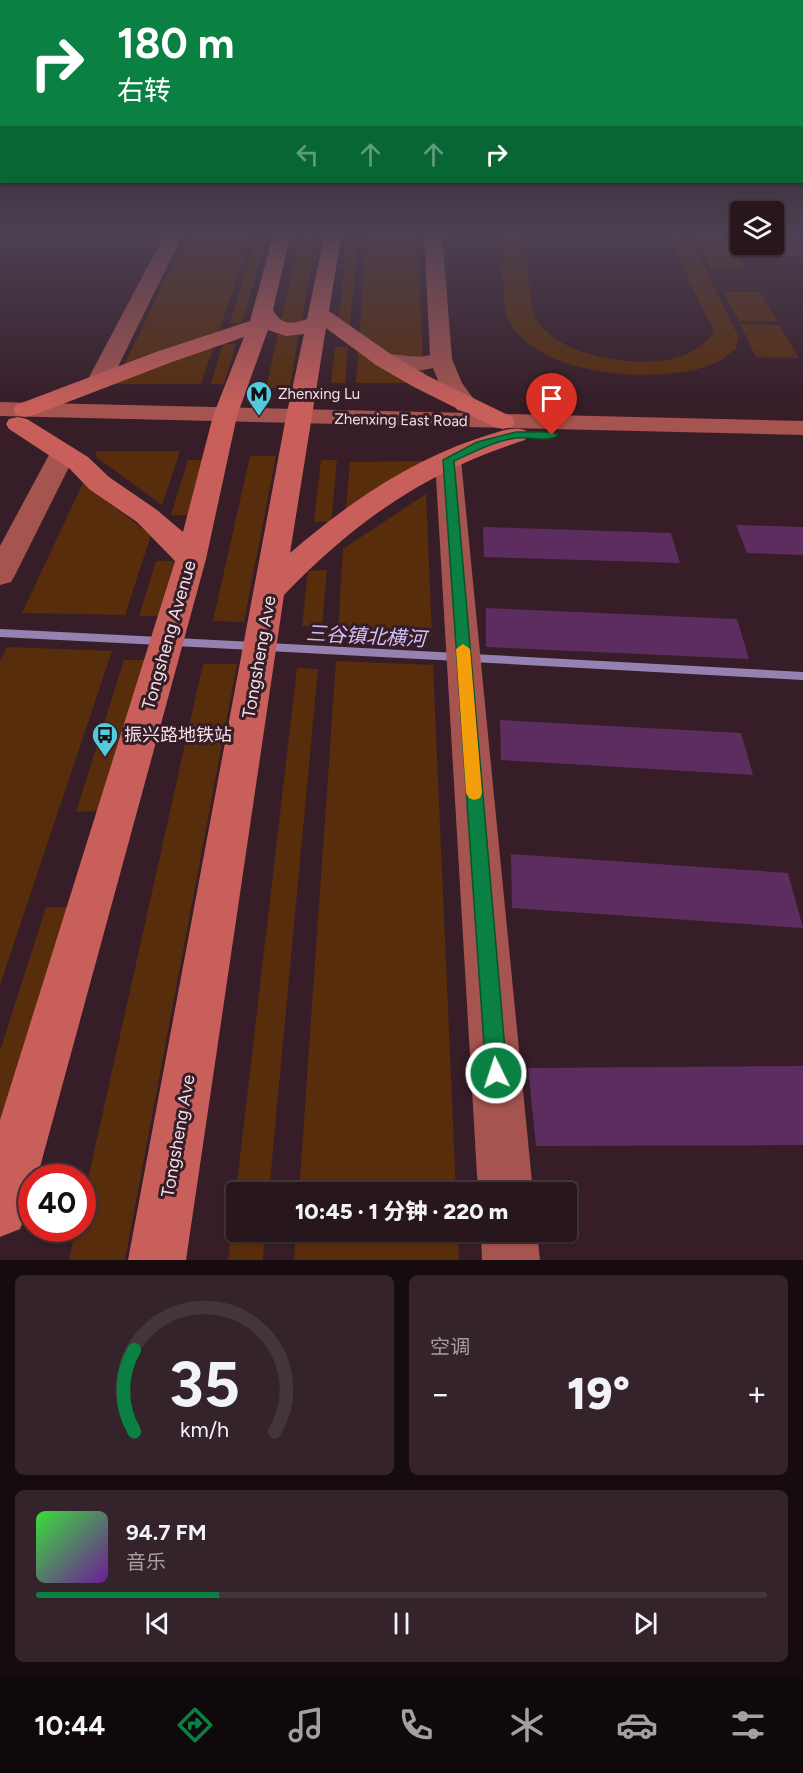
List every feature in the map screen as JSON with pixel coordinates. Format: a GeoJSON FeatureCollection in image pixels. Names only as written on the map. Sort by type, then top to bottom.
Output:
{"type":"FeatureCollection","features":[{"type":"Feature","properties":{"kind":"main road","name":"Tongsheng Avenue"},"geometry":{"type":"LineString","coordinates":[[0,1209],[191,560],[223,423],[261,318],[268,291]]}},
{"type":"Feature","properties":{"kind":"main road","name":"Tongsheng Ave"},"geometry":{"type":"LineString","coordinates":[[157,1260],[298,425],[323,291]]}},
{"type":"Feature","properties":{"kind":"main road"},"geometry":{"type":"LineString","coordinates":[[11,417],[261,318],[276,328],[306,328],[318,318],[384,360],[510,428]]}},
{"type":"Feature","properties":{"kind":"main road"},"geometry":{"type":"LineString","coordinates":[[11,417],[79,463],[99,483],[147,516],[170,535],[191,560]]}},
{"type":"Feature","properties":{"kind":"main road"},"geometry":{"type":"LineString","coordinates":[[271,589],[303,555],[344,520],[388,490],[510,428]]}},
{"type":"Feature","properties":{"kind":"street"},"geometry":{"type":"LineString","coordinates":[[99,381],[145,291]]}},
{"type":"Feature","properties":{"kind":"street"},"geometry":{"type":"LineString","coordinates":[[437,291],[441,359],[451,383],[466,405]]}},
{"type":"Feature","properties":{"kind":"street"},"geometry":{"type":"LineString","coordinates":[[118,343],[130,353],[145,357],[164,357]]}},
{"type":"Feature","properties":{"kind":"street"},"geometry":{"type":"LineString","coordinates":[[384,360],[423,364],[441,359]]}},
{"type":"Feature","properties":{"kind":"street","name":"Zhenxing East Road"},"geometry":{"type":"LineString","coordinates":[[11,417],[510,428],[803,428]]}},
{"type":"Feature","properties":{"kind":"street","name":"Zhenxing East Road"},"geometry":{"type":"LineString","coordinates":[[510,428],[803,440]]}},
{"type":"Feature","properties":{"kind":"street"},"geometry":{"type":"LineString","coordinates":[[0,575],[63,453]]}},
{"type":"Feature","properties":{"kind":"street"},"geometry":{"type":"LineString","coordinates":[[448,460],[505,1182]]}},
{"type":"Feature","properties":{"kind":"street"},"geometry":{"type":"LineString","coordinates":[[510,1242],[511,1260]]}},
{"type":"Feature","properties":{"kind":"shaded area"},"geometry":{"type":"Polygon","coordinates":[[[160,291],[232,291],[201,384],[115,384],[160,291]]]}},
{"type":"Feature","properties":{"kind":"shaded area"},"geometry":{"type":"Polygon","coordinates":[[[240,291],[251,291],[242,323],[230,323],[240,291]]]}},
{"type":"Feature","properties":{"kind":"shaded area"},"geometry":{"type":"Polygon","coordinates":[[[288,291],[307,291],[301,324],[280,325],[288,291]]]}},
{"type":"Feature","properties":{"kind":"shaded area"},"geometry":{"type":"Polygon","coordinates":[[[342,291],[353,291],[350,325],[338,325],[342,291]]]}},
{"type":"Feature","properties":{"kind":"shaded area"},"geometry":{"type":"Polygon","coordinates":[[[363,291],[420,291],[424,383],[356,383],[363,291]]]}},
{"type":"Feature","properties":{"kind":"shaded area"},"geometry":{"type":"Polygon","coordinates":[[[530,291],[537,321],[549,334],[565,344],[604,358],[646,362],[682,356],[707,340],[714,332],[694,291],[716,291],[738,336],[736,349],[708,366],[685,372],[629,374],[598,371],[570,364],[543,353],[522,338],[507,318],[504,292],[530,291]]]}},
{"type":"Feature","properties":{"kind":"shaded area"},"geometry":{"type":"Polygon","coordinates":[[[723,292],[760,292],[778,322],[739,321],[723,292]]]}},
{"type":"Feature","properties":{"kind":"shaded area"},"geometry":{"type":"Polygon","coordinates":[[[740,324],[779,325],[799,358],[756,357],[740,324]]]}},
{"type":"Feature","properties":{"kind":"shaded area"},"geometry":{"type":"Polygon","coordinates":[[[299,333],[290,388],[266,388],[278,334],[299,333]]]}},
{"type":"Feature","properties":{"kind":"shaded area"},"geometry":{"type":"Polygon","coordinates":[[[223,344],[236,344],[224,384],[211,384],[223,344]]]}},
{"type":"Feature","properties":{"kind":"shaded area"},"geometry":{"type":"Polygon","coordinates":[[[335,347],[348,347],[345,383],[331,383],[335,347]]]}},
{"type":"Feature","properties":{"kind":"shaded area"},"geometry":{"type":"Polygon","coordinates":[[[97,451],[180,451],[162,505],[95,456],[97,451]]]}},
{"type":"Feature","properties":{"kind":"shaded area"},"geometry":{"type":"Polygon","coordinates":[[[250,456],[276,456],[244,622],[213,621],[250,456]]]}},
{"type":"Feature","properties":{"kind":"shaded area"},"geometry":{"type":"Polygon","coordinates":[[[188,460],[204,460],[188,515],[171,515],[188,460]]]}},
{"type":"Feature","properties":{"kind":"shaded area"},"geometry":{"type":"Polygon","coordinates":[[[321,460],[337,460],[331,522],[314,522],[321,460]]]}},
{"type":"Feature","properties":{"kind":"shaded area"},"geometry":{"type":"Polygon","coordinates":[[[424,461],[346,510],[350,462],[424,461]]]}},
{"type":"Feature","properties":{"kind":"shaded area"},"geometry":{"type":"Polygon","coordinates":[[[83,483],[151,535],[125,615],[22,613],[83,483]]]}},
{"type":"Feature","properties":{"kind":"shaded area"},"geometry":{"type":"Polygon","coordinates":[[[426,494],[432,636],[338,633],[343,549],[426,494]]]}},
{"type":"Feature","properties":{"kind":"shaded area"},"geometry":{"type":"Polygon","coordinates":[[[156,561],[174,561],[158,616],[139,616],[156,561]]]}},
{"type":"Feature","properties":{"kind":"shaded area"},"geometry":{"type":"Polygon","coordinates":[[[327,570],[322,626],[302,626],[308,571],[327,570]]]}},
{"type":"Feature","properties":{"kind":"shaded area"},"geometry":{"type":"Polygon","coordinates":[[[7,647],[112,651],[0,985],[0,661],[7,647]]]}},
{"type":"Feature","properties":{"kind":"shaded area"},"geometry":{"type":"Polygon","coordinates":[[[124,660],[145,660],[101,811],[76,812],[124,660]]]}},
{"type":"Feature","properties":{"kind":"shaded area"},"geometry":{"type":"Polygon","coordinates":[[[336,661],[433,665],[456,1182],[300,1182],[336,661]]]}},
{"type":"Feature","properties":{"kind":"shaded area"},"geometry":{"type":"Polygon","coordinates":[[[203,664],[237,664],[125,1260],[69,1260],[73,1242],[96,1242],[96,1164],[91,1164],[203,664]]]}},
{"type":"Feature","properties":{"kind":"shaded area"},"geometry":{"type":"Polygon","coordinates":[[[297,668],[318,669],[270,1182],[237,1182],[297,668]]]}},
{"type":"Feature","properties":{"kind":"shaded area"},"geometry":{"type":"Polygon","coordinates":[[[46,907],[73,907],[0,1155],[0,1051],[46,907]]]}},
{"type":"Feature","properties":{"kind":"shaded area"},"geometry":{"type":"Polygon","coordinates":[[[230,1242],[264,1242],[263,1260],[228,1260],[230,1242]]]}},
{"type":"Feature","properties":{"kind":"shaded area"},"geometry":{"type":"Polygon","coordinates":[[[295,1242],[458,1242],[459,1260],[294,1260],[295,1242]]]}},
{"type":"Feature","properties":{"kind":"building"},"geometry":{"type":"Polygon","coordinates":[[[736,525],[803,527],[803,555],[747,553],[736,525]]]}},
{"type":"Feature","properties":{"kind":"building"},"geometry":{"type":"Polygon","coordinates":[[[483,527],[671,533],[680,563],[484,557],[483,527]]]}},
{"type":"Feature","properties":{"kind":"building"},"geometry":{"type":"Polygon","coordinates":[[[486,608],[737,619],[749,659],[486,647],[486,608]]]}},
{"type":"Feature","properties":{"kind":"building"},"geometry":{"type":"Polygon","coordinates":[[[500,720],[741,733],[753,775],[501,760],[500,720]]]}},
{"type":"Feature","properties":{"kind":"building"},"geometry":{"type":"Polygon","coordinates":[[[511,854],[788,873],[803,928],[512,908],[511,854]]]}},
{"type":"Feature","properties":{"kind":"building"},"geometry":{"type":"Polygon","coordinates":[[[803,1066],[803,1145],[536,1146],[528,1068],[803,1066]]]}},
{"type":"Feature","properties":{"kind":"waterway","name":"三谷镇北横河"},"geometry":{"type":"LineString","coordinates":[[0,633],[160,641]]}},
{"type":"Feature","properties":{"kind":"waterway","name":"三谷镇北横河"},"geometry":{"type":"LineString","coordinates":[[175,642],[253,646]]}},
{"type":"Feature","properties":{"kind":"waterway","name":"三谷镇北横河"},"geometry":{"type":"LineString","coordinates":[[268,647],[457,657]]}},
{"type":"Feature","properties":{"kind":"waterway","name":"三谷镇北横河"},"geometry":{"type":"LineString","coordinates":[[472,658],[803,676]]}},
{"type":"Feature","properties":{"kind":"slow traffic"},"geometry":{"type":"LineString","coordinates":[[463,649],[474,793]]}},
{"type":"Feature","properties":{"kind":"place","name":"Zhenxing Lu"},"geometry":{"type":"Point","coordinates":[259,417]}},
{"type":"Feature","properties":{"kind":"place","name":"振兴路地铁站"},"geometry":{"type":"Point","coordinates":[105,758]}},
{"type":"Feature","properties":{"kind":"route"},"geometry":{"type":"LineString","coordinates":[[496,1073],[448,460],[481,444],[516,435],[552,435]]}}]}
